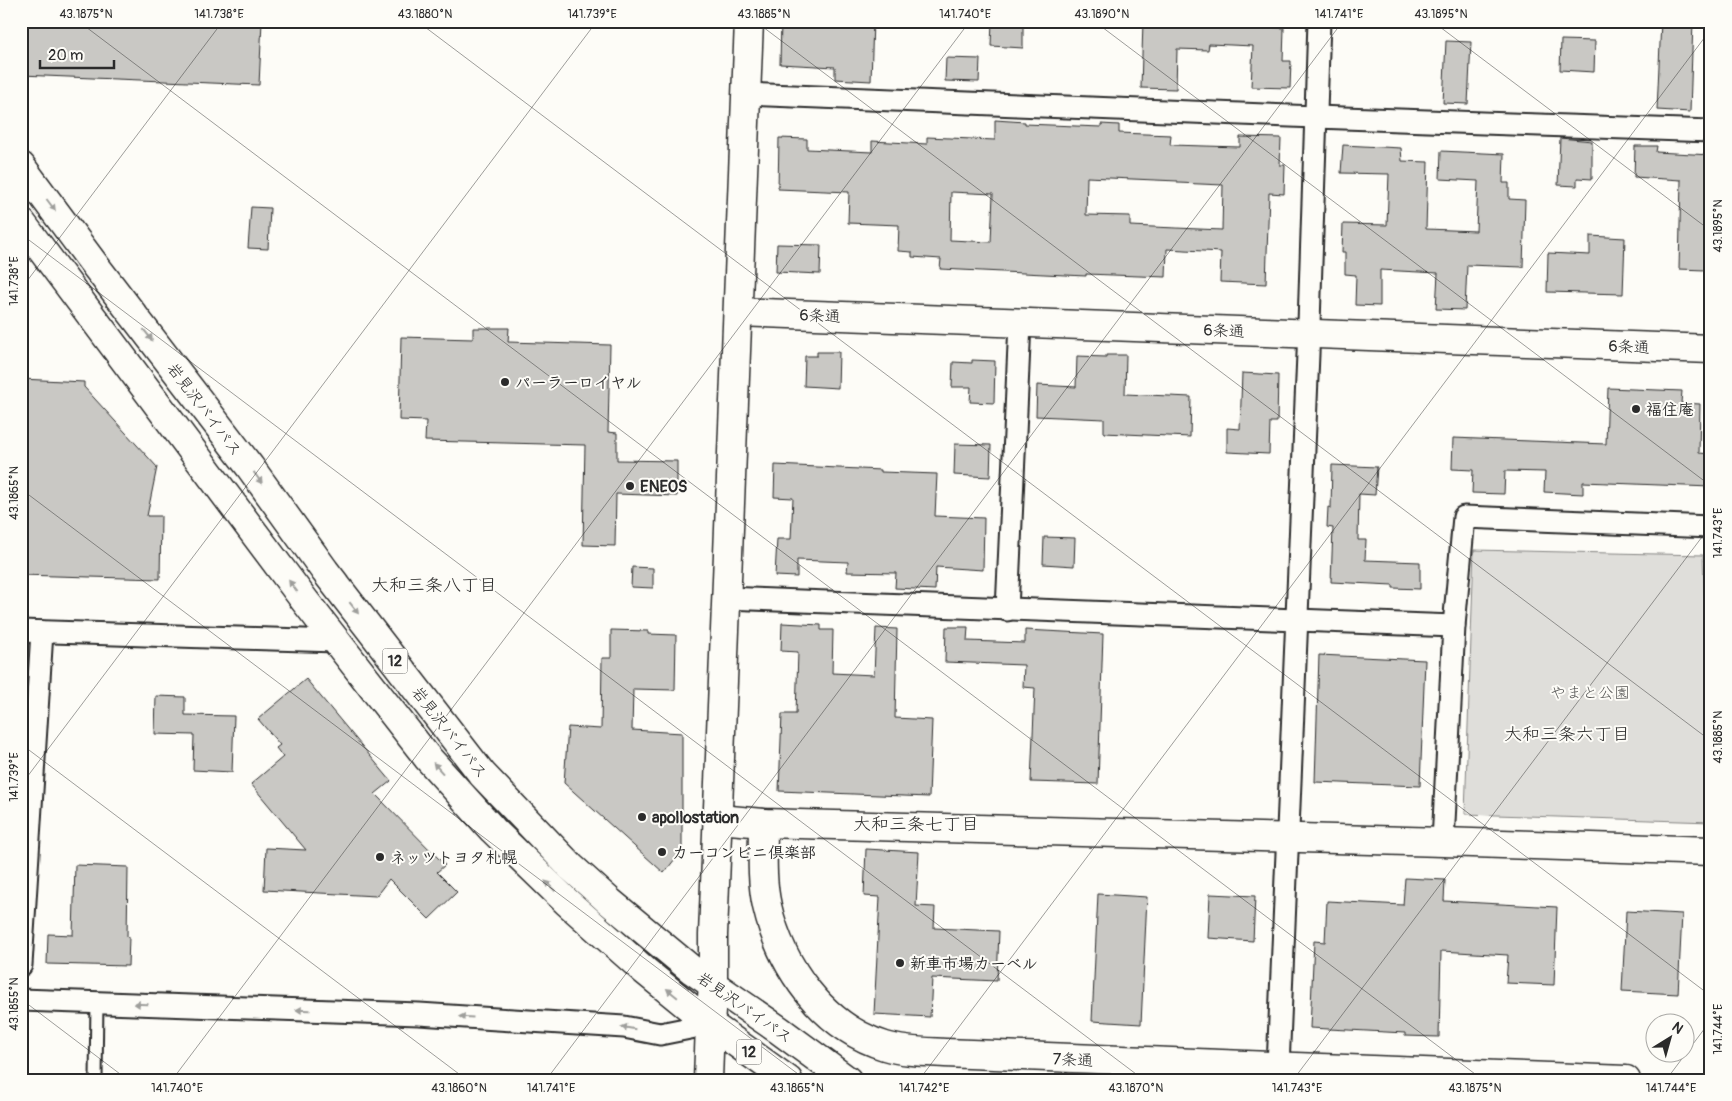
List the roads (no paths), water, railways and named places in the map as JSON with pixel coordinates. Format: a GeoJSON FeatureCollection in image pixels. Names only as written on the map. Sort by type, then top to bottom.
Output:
{"type":"FeatureCollection","features":[{"type":"Feature","properties":{"kind":"main road"},"geometry":{"type":"LineString","coordinates":[[708,1080],[749,21]]}},
{"type":"Feature","properties":{"kind":"main road","name":"岩見沢バイパス"},"geometry":{"type":"LineString","coordinates":[[21,166],[250,467],[325,571],[482,774],[571,868],[648,934],[713,985],[847,1080]]}},
{"type":"Feature","properties":{"kind":"main road","name":"岩見沢バイパス"},"geometry":{"type":"LineString","coordinates":[[21,222],[336,641],[427,756],[493,830],[567,902],[645,971],[710,1024],[788,1080]]}},
{"type":"Feature","properties":{"kind":"main road","name":"6条通"},"geometry":{"type":"LineString","coordinates":[[738,312],[1711,349]]}},
{"type":"Feature","properties":{"kind":"main road"},"geometry":{"type":"LineString","coordinates":[[719,819],[763,823],[1288,837],[1711,851]]}},
{"type":"Feature","properties":{"kind":"main road","name":"7条通"},"geometry":{"type":"LineString","coordinates":[[763,823],[766,905],[787,960],[807,990],[829,1015],[866,1039],[885,1046],[909,1051],[1626,1080]]}},
{"type":"Feature","properties":{"kind":"street"},"geometry":{"type":"LineString","coordinates":[[1278,1067],[1309,334],[1319,21]]}},
{"type":"Feature","properties":{"kind":"street"},"geometry":{"type":"LineString","coordinates":[[746,94],[1711,131]]}},
{"type":"Feature","properties":{"kind":"street"},"geometry":{"type":"LineString","coordinates":[[1006,610],[1020,323]]}},
{"type":"Feature","properties":{"kind":"street"},"geometry":{"type":"LineString","coordinates":[[1443,842],[1454,626],[1464,517],[1711,527]]}},
{"type":"Feature","properties":{"kind":"street"},"geometry":{"type":"LineString","coordinates":[[726,598],[1454,626]]}},
{"type":"Feature","properties":{"kind":"street"},"geometry":{"type":"LineString","coordinates":[[21,631],[336,641]]}},
{"type":"Feature","properties":{"kind":"street"},"geometry":{"type":"LineString","coordinates":[[21,965],[42,632]]}},
{"type":"Feature","properties":{"kind":"street"},"geometry":{"type":"LineString","coordinates":[[21,1000],[419,1014],[624,1027],[660,1034],[710,1024]]}},
{"type":"Feature","properties":{"kind":"lane"},"geometry":{"type":"LineString","coordinates":[[96,1080],[97,1002]]}},
{"type":"Feature","properties":{"kind":"place","name":"パーラーロイヤル"},"geometry":{"type":"Point","coordinates":[505,382]}},
{"type":"Feature","properties":{"kind":"place","name":"福住庵"},"geometry":{"type":"Point","coordinates":[1636,409]}},
{"type":"Feature","properties":{"kind":"place","name":"ENEOS"},"geometry":{"type":"Point","coordinates":[630,486]}},
{"type":"Feature","properties":{"kind":"place","name":"apollostation"},"geometry":{"type":"Point","coordinates":[642,817]}},
{"type":"Feature","properties":{"kind":"place","name":"カーコンビニ倶楽部"},"geometry":{"type":"Point","coordinates":[662,852]}},
{"type":"Feature","properties":{"kind":"place","name":"ネッツトヨタ札幌"},"geometry":{"type":"Point","coordinates":[380,857]}},
{"type":"Feature","properties":{"kind":"place","name":"新車市場カーベル"},"geometry":{"type":"Point","coordinates":[900,963]}},
{"type":"Feature","properties":{"kind":"district","name":"大和三条八丁目"},"geometry":{"type":"Point","coordinates":[434,585]}},
{"type":"Feature","properties":{"kind":"district","name":"大和三条六丁目"},"geometry":{"type":"Point","coordinates":[1567,734]}},
{"type":"Feature","properties":{"kind":"district","name":"大和三条七丁目"},"geometry":{"type":"Point","coordinates":[916,824]}},
{"type":"Feature","properties":{"kind":"park label","name":"やまと公園"},"geometry":{"type":"Point","coordinates":[1590,692]}}]}
